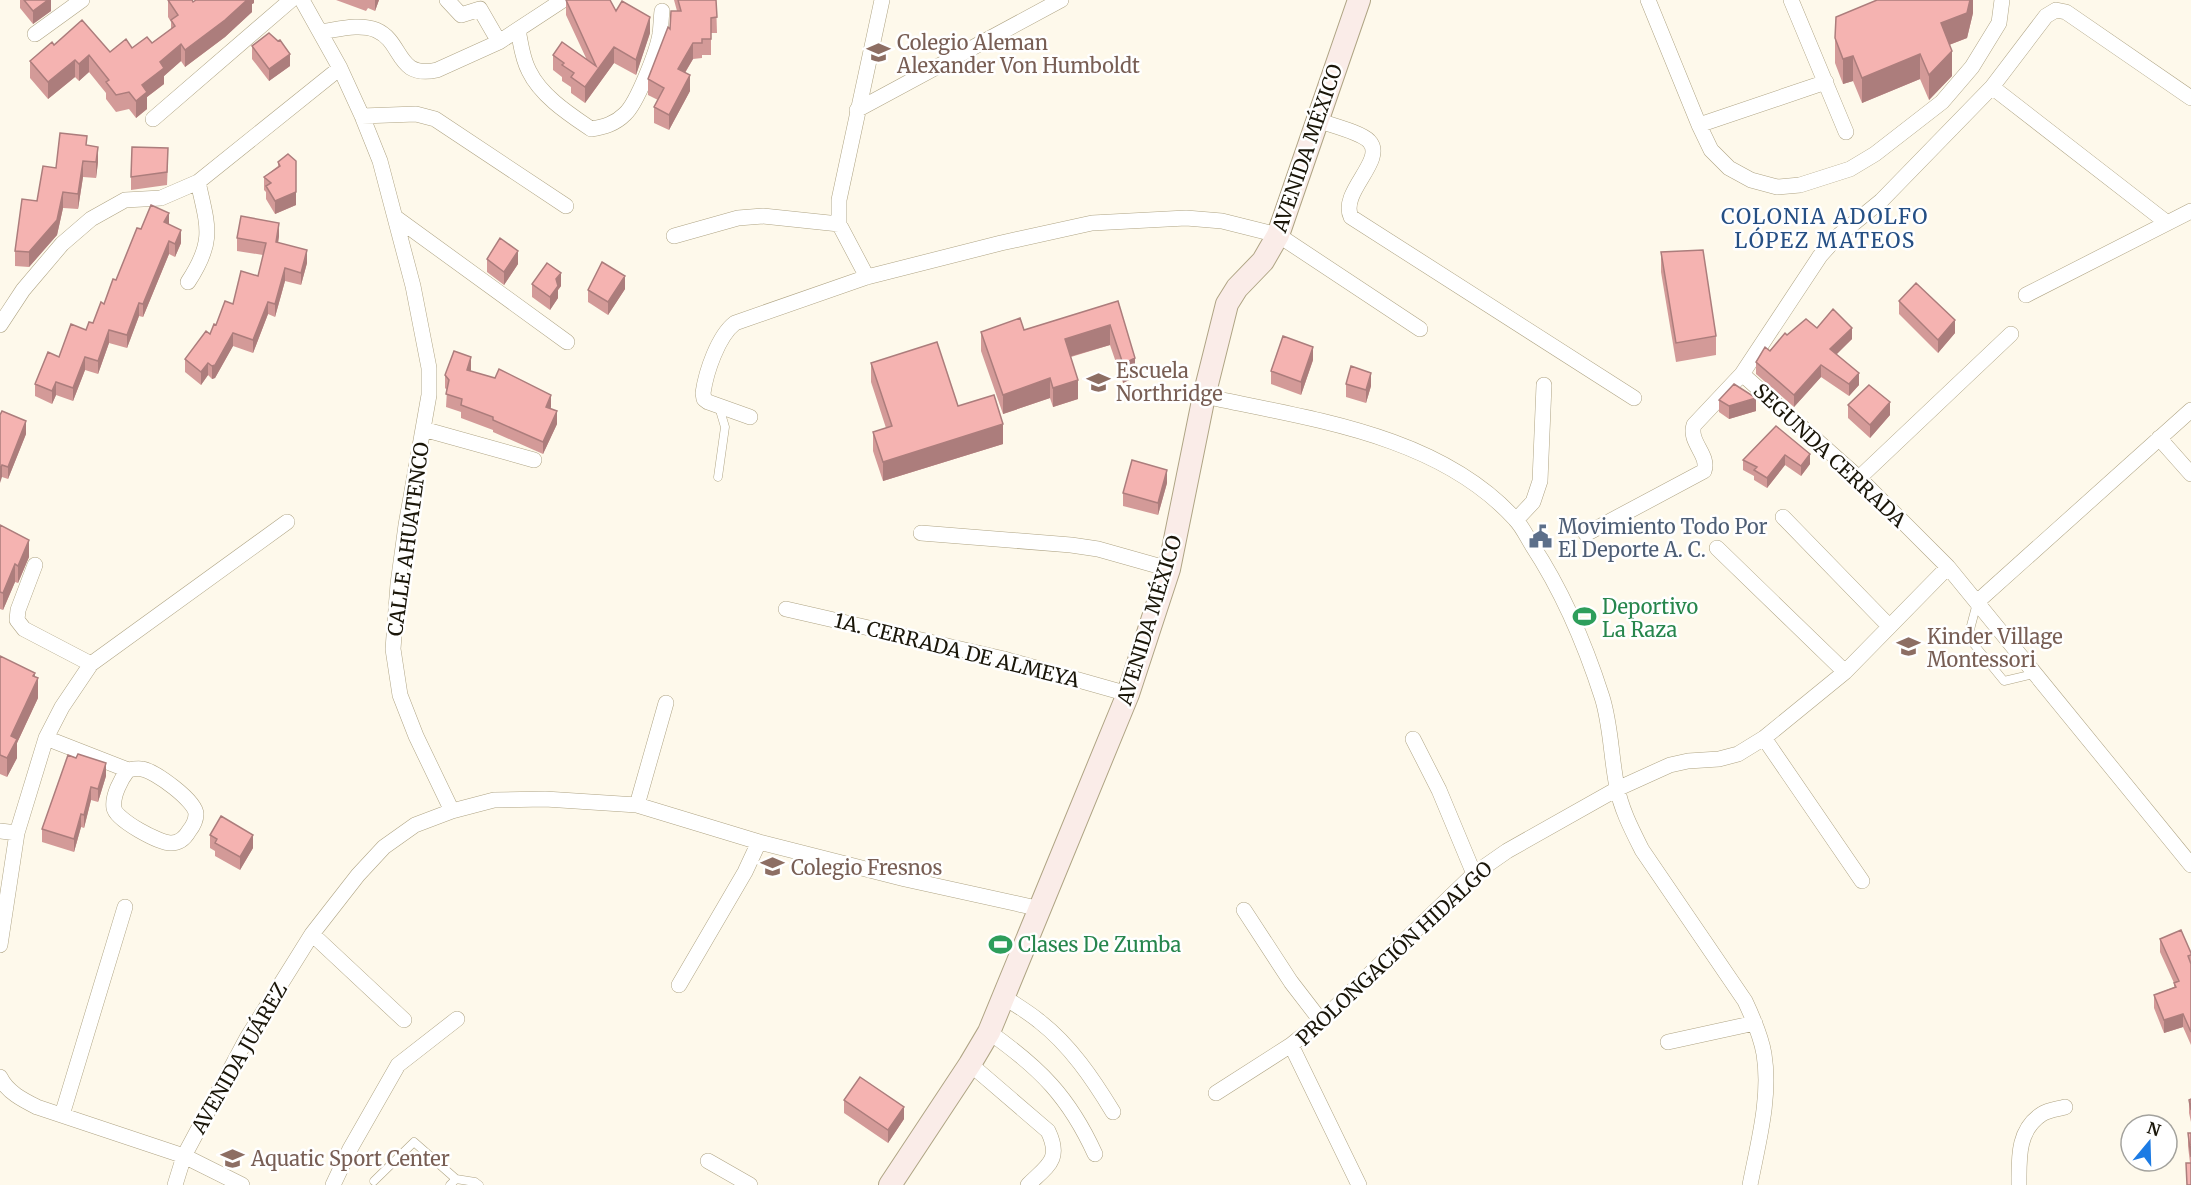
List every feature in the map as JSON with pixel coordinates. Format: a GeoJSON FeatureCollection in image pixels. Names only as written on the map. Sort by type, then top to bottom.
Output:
{"type":"FeatureCollection","features":[{"type":"Feature","properties":{"kind":"main road","name":"AVENIDA MÉXICO"},"geometry":{"type":"LineString","coordinates":[[890,1185],[989,1032],[1128,694],[1169,569],[1204,396],[1227,304],[1237,288],[1263,261],[1278,235],[1359,0]]}},
{"type":"Feature","properties":{"kind":"street"},"geometry":{"type":"LineString","coordinates":[[35,34],[82,0]]}},
{"type":"Feature","properties":{"kind":"street"},"geometry":{"type":"LineString","coordinates":[[153,119],[291,0]]}},
{"type":"Feature","properties":{"kind":"street","name":"CALLE AHUATENCO"},"geometry":{"type":"LineString","coordinates":[[302,0],[340,68],[380,161],[413,286],[429,368],[429,395],[406,525],[398,584],[393,649],[400,695],[416,736],[452,812]]}},
{"type":"Feature","properties":{"kind":"street"},"geometry":{"type":"LineString","coordinates":[[447,0],[461,15],[483,4],[500,42]]}},
{"type":"Feature","properties":{"kind":"street"},"geometry":{"type":"LineString","coordinates":[[320,32],[354,27],[378,31],[388,39],[408,66],[418,72],[426,72],[437,70],[500,42],[563,0]]}},
{"type":"Feature","properties":{"kind":"street"},"geometry":{"type":"LineString","coordinates":[[867,277],[839,224],[839,200],[882,0]]}},
{"type":"Feature","properties":{"kind":"street"},"geometry":{"type":"LineString","coordinates":[[857,110],[1061,0]]}},
{"type":"Feature","properties":{"kind":"street"},"geometry":{"type":"LineString","coordinates":[[1648,0],[1711,150],[1729,168],[1751,180],[1777,186],[1800,185],[1850,169],[1875,154],[1942,102],[1972,67],[1999,23],[2002,0]]}},
{"type":"Feature","properties":{"kind":"street"},"geometry":{"type":"LineString","coordinates":[[1791,0],[1846,132]]}},
{"type":"Feature","properties":{"kind":"street","name":"SEGUNDA CERRADA"},"geometry":{"type":"LineString","coordinates":[[2191,98],[2066,12],[2056,10],[2046,16],[1992,87],[1881,201],[1838,236],[1820,256],[1742,374],[1859,478],[1948,567],[2037,673],[2191,865]]}},
{"type":"Feature","properties":{"kind":"street"},"geometry":{"type":"LineString","coordinates":[[519,30],[522,55],[529,73],[549,97],[591,129],[602,128],[612,124],[626,113],[640,92],[660,36],[662,11]]}},
{"type":"Feature","properties":{"kind":"street"},"geometry":{"type":"LineString","coordinates":[[0,325],[22,290],[62,244],[91,219],[125,200],[160,198],[198,182],[340,68]]}},
{"type":"Feature","properties":{"kind":"street"},"geometry":{"type":"LineString","coordinates":[[1699,125],[1826,82]]}},
{"type":"Feature","properties":{"kind":"street"},"geometry":{"type":"LineString","coordinates":[[1992,87],[2166,222]]}},
{"type":"Feature","properties":{"kind":"street"},"geometry":{"type":"LineString","coordinates":[[362,116],[416,114],[435,119],[566,206]]}},
{"type":"Feature","properties":{"kind":"street"},"geometry":{"type":"LineString","coordinates":[[1317,120],[1359,135],[1369,141],[1373,149],[1372,160],[1350,197],[1348,205],[1351,217],[1634,399]]}},
{"type":"Feature","properties":{"kind":"street"},"geometry":{"type":"LineString","coordinates":[[188,282],[206,251],[209,232],[198,182]]}},
{"type":"Feature","properties":{"kind":"street"},"geometry":{"type":"LineString","coordinates":[[2026,295],[2191,211]]}},
{"type":"Feature","properties":{"kind":"street"},"geometry":{"type":"LineString","coordinates":[[674,236],[738,218],[763,216],[839,224]]}},
{"type":"Feature","properties":{"kind":"street"},"geometry":{"type":"LineString","coordinates":[[396,217],[567,342]]}},
{"type":"Feature","properties":{"kind":"street"},"geometry":{"type":"LineString","coordinates":[[750,417],[708,402],[704,399],[703,393],[720,342],[735,323],[867,277],[1092,223],[1186,218],[1222,220],[1278,235],[1420,329]]}},
{"type":"Feature","properties":{"kind":"street"},"geometry":{"type":"LineString","coordinates":[[1859,478],[2011,334]]}},
{"type":"Feature","properties":{"kind":"street"},"geometry":{"type":"LineString","coordinates":[[1586,534],[1704,471],[1706,462],[1693,436],[1694,425],[1742,374]]}},
{"type":"Feature","properties":{"kind":"street"},"geometry":{"type":"LineString","coordinates":[[1516,520],[1533,502],[1540,481],[1544,385]]}},
{"type":"Feature","properties":{"kind":"street"},"geometry":{"type":"LineString","coordinates":[[1204,396],[1365,432],[1408,447],[1455,472],[1487,493],[1516,520],[1548,569],[1583,643],[1603,700],[1617,789],[1630,827],[1642,850],[1745,1001],[1755,1023],[1764,1054],[1765,1088],[1761,1126],[1750,1185]]}},
{"type":"Feature","properties":{"kind":"street"},"geometry":{"type":"LineString","coordinates":[[1977,602],[2191,410]]}},
{"type":"Feature","properties":{"kind":"street"},"geometry":{"type":"LineString","coordinates":[[423,429],[534,460]]}},
{"type":"Feature","properties":{"kind":"street"},"geometry":{"type":"LineString","coordinates":[[2159,438],[2191,474]]}},
{"type":"Feature","properties":{"kind":"street"},"geometry":{"type":"LineString","coordinates":[[1783,517],[1889,626]]}},
{"type":"Feature","properties":{"kind":"street"},"geometry":{"type":"LineString","coordinates":[[0,945],[17,833],[46,738],[62,707],[91,664],[287,522]]}},
{"type":"Feature","properties":{"kind":"street"},"geometry":{"type":"LineString","coordinates":[[921,533],[1071,544],[1098,549],[1169,569]]}},
{"type":"Feature","properties":{"kind":"street"},"geometry":{"type":"LineString","coordinates":[[1718,548],[1845,672]]}},
{"type":"Feature","properties":{"kind":"street"},"geometry":{"type":"LineString","coordinates":[[35,565],[18,610],[17,620],[24,629],[91,664]]}},
{"type":"Feature","properties":{"kind":"street","name":"PROLONGACIÓN HIDALGO"},"geometry":{"type":"LineString","coordinates":[[1359,1185],[1291,1045],[1321,1021],[1474,874],[1507,851],[1617,789],[1670,765],[1719,759],[1738,754],[1764,738],[1845,672],[1948,567]]}},
{"type":"Feature","properties":{"kind":"street","name":"1A. CERRADA DE ALMEYA"},"geometry":{"type":"LineString","coordinates":[[786,609],[993,656],[1128,694]]}},
{"type":"Feature","properties":{"kind":"street"},"geometry":{"type":"LineString","coordinates":[[637,805],[666,703]]}},
{"type":"Feature","properties":{"kind":"street"},"geometry":{"type":"LineString","coordinates":[[46,738],[128,770],[140,768],[152,772],[188,799],[194,807],[196,816],[193,825],[181,840],[172,843],[162,841],[117,815],[114,806],[115,797],[128,770]]}},
{"type":"Feature","properties":{"kind":"street"},"geometry":{"type":"LineString","coordinates":[[1764,738],[1862,881]]}},
{"type":"Feature","properties":{"kind":"street"},"geometry":{"type":"LineString","coordinates":[[1413,739],[1439,790],[1474,874]]}},
{"type":"Feature","properties":{"kind":"street"},"geometry":{"type":"LineString","coordinates":[[452,812],[494,800],[545,799],[637,805],[759,842],[905,879],[1041,909]]}},
{"type":"Feature","properties":{"kind":"street","name":"AVENIDA JUÁREZ"},"geometry":{"type":"LineString","coordinates":[[175,1185],[184,1156],[247,1038],[312,934],[358,875],[384,847],[415,825],[452,812]]}},
{"type":"Feature","properties":{"kind":"street"},"geometry":{"type":"LineString","coordinates":[[0,831],[17,833]]}},
{"type":"Feature","properties":{"kind":"street"},"geometry":{"type":"LineString","coordinates":[[679,985],[745,872],[759,842]]}},
{"type":"Feature","properties":{"kind":"street"},"geometry":{"type":"LineString","coordinates":[[62,1115],[125,908]]}},
{"type":"Feature","properties":{"kind":"street"},"geometry":{"type":"LineString","coordinates":[[1244,910],[1291,982],[1321,1021]]}},
{"type":"Feature","properties":{"kind":"street"},"geometry":{"type":"LineString","coordinates":[[312,934],[404,1020]]}},
{"type":"Feature","properties":{"kind":"street"},"geometry":{"type":"LineString","coordinates":[[1004,997],[1040,1021],[1059,1039],[1098,1087],[1113,1112]]}},
{"type":"Feature","properties":{"kind":"street"},"geometry":{"type":"LineString","coordinates":[[333,1185],[350,1149],[398,1065],[457,1019]]}},
{"type":"Feature","properties":{"kind":"street"},"geometry":{"type":"LineString","coordinates":[[1668,1042],[1755,1023]]}},
{"type":"Feature","properties":{"kind":"street"},"geometry":{"type":"LineString","coordinates":[[989,1032],[1037,1069],[1061,1095],[1082,1126],[1095,1154]]}},
{"type":"Feature","properties":{"kind":"street"},"geometry":{"type":"LineString","coordinates":[[1216,1093],[1291,1045]]}},
{"type":"Feature","properties":{"kind":"street"},"geometry":{"type":"LineString","coordinates":[[970,1064],[1048,1131],[1054,1144],[1055,1154],[1049,1164],[1028,1185]]}},
{"type":"Feature","properties":{"kind":"street"},"geometry":{"type":"LineString","coordinates":[[0,1077],[17,1097],[37,1107],[184,1156],[242,1185]]}},
{"type":"Feature","properties":{"kind":"street"},"geometry":{"type":"LineString","coordinates":[[2019,1185],[2019,1151],[2026,1130],[2042,1114],[2065,1107]]}},
{"type":"Feature","properties":{"kind":"street"},"geometry":{"type":"LineString","coordinates":[[708,1161],[750,1185]]}},
{"type":"Feature","properties":{"kind":"lane"},"geometry":{"type":"LineString","coordinates":[[718,477],[725,427],[719,406]]}},
{"type":"Feature","properties":{"kind":"lane"},"geometry":{"type":"LineString","coordinates":[[1977,602],[1968,637],[2004,681],[2037,673]]}},
{"type":"Feature","properties":{"kind":"lane"},"geometry":{"type":"LineString","coordinates":[[374,1181],[414,1142],[453,1182],[475,1182],[479,1185]]}},
{"type":"Feature","properties":{"kind":"building"},"geometry":{"type":"Polygon","coordinates":[[[24,0],[48,0],[33,11],[24,0]]]}},
{"type":"Feature","properties":{"kind":"building"},"geometry":{"type":"Polygon","coordinates":[[[168,0],[192,0],[193,2],[196,0],[247,0],[185,50],[181,44],[160,62],[164,68],[142,85],[147,92],[136,101],[129,92],[116,95],[106,82],[109,80],[89,55],[79,64],[75,60],[48,82],[30,61],[52,42],[54,45],[82,20],[110,52],[126,39],[132,48],[147,37],[152,43],[175,26],[171,20],[178,15],[168,0]]]}},
{"type":"Feature","properties":{"kind":"building"},"geometry":{"type":"Polygon","coordinates":[[[566,0],[610,0],[616,11],[622,1],[650,17],[636,60],[614,47],[585,87],[571,77],[574,73],[553,55],[562,42],[596,66],[566,0]]]}},
{"type":"Feature","properties":{"kind":"building"},"geometry":{"type":"Polygon","coordinates":[[[678,0],[716,0],[717,17],[711,18],[711,39],[702,39],[702,43],[693,43],[678,69],[690,75],[669,115],[654,107],[664,88],[648,79],[668,27],[670,29],[671,11],[681,11],[678,0]]]}},
{"type":"Feature","properties":{"kind":"building"},"geometry":{"type":"Polygon","coordinates":[[[1877,0],[1970,0],[1967,13],[1941,23],[1952,51],[1929,75],[1920,54],[1862,78],[1853,56],[1843,59],[1835,38],[1836,17],[1877,0]]]}},
{"type":"Feature","properties":{"kind":"building"},"geometry":{"type":"Polygon","coordinates":[[[269,33],[278,41],[280,40],[290,54],[269,69],[252,46],[269,33]]]}},
{"type":"Feature","properties":{"kind":"building"},"geometry":{"type":"Polygon","coordinates":[[[60,133],[87,136],[86,145],[98,147],[96,162],[83,161],[78,194],[63,192],[57,220],[29,252],[15,251],[22,199],[37,201],[43,166],[56,168],[60,133]]]}},
{"type":"Feature","properties":{"kind":"building"},"geometry":{"type":"Polygon","coordinates":[[[132,147],[168,148],[167,172],[131,177],[132,147]]]}},
{"type":"Feature","properties":{"kind":"building"},"geometry":{"type":"Polygon","coordinates":[[[288,154],[296,161],[296,192],[275,201],[266,186],[271,183],[264,177],[280,166],[278,162],[288,154]]]}},
{"type":"Feature","properties":{"kind":"building"},"geometry":{"type":"Polygon","coordinates":[[[151,205],[169,213],[164,222],[181,230],[175,244],[169,241],[143,304],[139,303],[127,335],[109,330],[98,361],[85,357],[73,388],[56,382],[52,391],[35,384],[48,352],[59,357],[71,324],[86,330],[89,322],[93,323],[101,302],[104,304],[113,279],[116,280],[137,228],[141,229],[151,205]]]}},
{"type":"Feature","properties":{"kind":"building"},"geometry":{"type":"Polygon","coordinates":[[[241,216],[279,223],[276,242],[307,250],[301,273],[285,268],[275,304],[268,302],[253,340],[233,333],[215,365],[208,363],[201,372],[185,359],[206,331],[210,334],[225,301],[233,304],[241,271],[258,276],[266,243],[237,238],[241,216]]]}},
{"type":"Feature","properties":{"kind":"building"},"geometry":{"type":"Polygon","coordinates":[[[500,238],[518,251],[504,272],[487,259],[500,238]]]}},
{"type":"Feature","properties":{"kind":"building"},"geometry":{"type":"Polygon","coordinates":[[[1703,250],[1716,336],[1676,343],[1661,252],[1703,250]]]}},
{"type":"Feature","properties":{"kind":"building"},"geometry":{"type":"Polygon","coordinates":[[[602,262],[625,276],[608,302],[588,290],[602,262]]]}},
{"type":"Feature","properties":{"kind":"building"},"geometry":{"type":"Polygon","coordinates":[[[547,263],[561,273],[556,279],[558,286],[550,297],[532,284],[547,263]]]}},
{"type":"Feature","properties":{"kind":"building"},"geometry":{"type":"Polygon","coordinates":[[[1916,283],[1955,320],[1938,340],[1899,301],[1916,283]]]}},
{"type":"Feature","properties":{"kind":"building"},"geometry":{"type":"Polygon","coordinates":[[[1118,301],[1135,358],[1123,364],[1110,325],[1065,339],[1078,380],[1053,388],[1050,378],[1003,395],[981,332],[1020,318],[1024,330],[1118,301]]]}},
{"type":"Feature","properties":{"kind":"building"},"geometry":{"type":"Polygon","coordinates":[[[1833,309],[1852,328],[1830,349],[1859,373],[1849,384],[1821,365],[1794,395],[1756,362],[1765,347],[1770,351],[1785,333],[1787,335],[1806,319],[1817,328],[1833,309]]]}},
{"type":"Feature","properties":{"kind":"building"},"geometry":{"type":"Polygon","coordinates":[[[1283,336],[1313,347],[1301,382],[1271,371],[1283,336]]]}},
{"type":"Feature","properties":{"kind":"building"},"geometry":{"type":"Polygon","coordinates":[[[937,342],[958,406],[994,395],[1003,424],[883,462],[873,432],[892,426],[871,363],[937,342]]]}},
{"type":"Feature","properties":{"kind":"building"},"geometry":{"type":"Polygon","coordinates":[[[454,351],[471,357],[467,370],[495,378],[499,369],[551,395],[546,407],[557,411],[543,442],[493,420],[493,417],[461,405],[462,399],[446,394],[449,380],[445,375],[454,351]]]}},
{"type":"Feature","properties":{"kind":"building"},"geometry":{"type":"Polygon","coordinates":[[[1351,366],[1371,373],[1366,390],[1346,384],[1351,366]]]}},
{"type":"Feature","properties":{"kind":"building"},"geometry":{"type":"Polygon","coordinates":[[[1734,384],[1756,398],[1729,406],[1719,400],[1734,384]]]}},
{"type":"Feature","properties":{"kind":"building"},"geometry":{"type":"Polygon","coordinates":[[[1869,385],[1890,402],[1870,425],[1848,405],[1869,385]]]}},
{"type":"Feature","properties":{"kind":"building"},"geometry":{"type":"Polygon","coordinates":[[[2,411],[26,421],[8,467],[2,465],[0,470],[0,415],[2,411]]]}},
{"type":"Feature","properties":{"kind":"building"},"geometry":{"type":"Polygon","coordinates":[[[1776,426],[1810,454],[1801,466],[1785,455],[1767,478],[1754,470],[1757,467],[1743,460],[1776,426]]]}},
{"type":"Feature","properties":{"kind":"building"},"geometry":{"type":"Polygon","coordinates":[[[1132,460],[1167,470],[1158,503],[1123,493],[1132,460]]]}},
{"type":"Feature","properties":{"kind":"building"},"geometry":{"type":"Polygon","coordinates":[[[0,525],[29,540],[18,566],[15,564],[3,593],[0,592],[0,525]]]}},
{"type":"Feature","properties":{"kind":"building"},"geometry":{"type":"Polygon","coordinates":[[[0,656],[35,673],[33,676],[38,678],[11,736],[17,739],[7,758],[0,755],[0,656]]]}},
{"type":"Feature","properties":{"kind":"building"},"geometry":{"type":"Polygon","coordinates":[[[78,754],[106,763],[98,789],[91,787],[84,815],[81,814],[74,839],[42,829],[68,755],[76,758],[78,754]]]}},
{"type":"Feature","properties":{"kind":"building"},"geometry":{"type":"Polygon","coordinates":[[[221,816],[253,835],[240,857],[215,843],[217,839],[210,835],[221,816]]]}},
{"type":"Feature","properties":{"kind":"building"},"geometry":{"type":"Polygon","coordinates":[[[2181,930],[2191,953],[2188,956],[2191,964],[2191,1032],[2183,1014],[2164,1020],[2154,995],[2176,987],[2174,983],[2179,981],[2160,939],[2181,930]]]}},
{"type":"Feature","properties":{"kind":"building"},"geometry":{"type":"Polygon","coordinates":[[[860,1077],[904,1107],[888,1130],[844,1100],[860,1077]]]}},
{"type":"Feature","properties":{"kind":"building"},"geometry":{"type":"Polygon","coordinates":[[[2188,1133],[2191,1133],[2191,1157],[2188,1133]]]}},
{"type":"Feature","properties":{"kind":"building"},"geometry":{"type":"Polygon","coordinates":[[[2186,1163],[2191,1163],[2191,1185],[2187,1185],[2186,1163]]]}},
{"type":"Feature","properties":{"kind":"place","name":"Colegio Aleman Alexander Von Humboldt"},"geometry":{"type":"Point","coordinates":[879,53]}},
{"type":"Feature","properties":{"kind":"place","name":"Escuela Northridge"},"geometry":{"type":"Point","coordinates":[1098,382]}},
{"type":"Feature","properties":{"kind":"place","name":"Movimiento Todo Por El Deporte A. C."},"geometry":{"type":"Point","coordinates":[1540,537]}},
{"type":"Feature","properties":{"kind":"place","name":"Deportivo La Raza"},"geometry":{"type":"Point","coordinates":[1584,617]}},
{"type":"Feature","properties":{"kind":"place","name":"Kinder Village Montessori"},"geometry":{"type":"Point","coordinates":[1909,647]}},
{"type":"Feature","properties":{"kind":"place","name":"Colegio Fresnos"},"geometry":{"type":"Point","coordinates":[773,867]}},
{"type":"Feature","properties":{"kind":"place","name":"Clases De Zumba"},"geometry":{"type":"Point","coordinates":[1000,944]}},
{"type":"Feature","properties":{"kind":"place","name":"Aquatic Sport Center"},"geometry":{"type":"Point","coordinates":[233,1158]}},
{"type":"Feature","properties":{"kind":"district","name":"COLONIA ADOLFO LÓPEZ MATEOS"},"geometry":{"type":"Point","coordinates":[1825,228]}}]}
